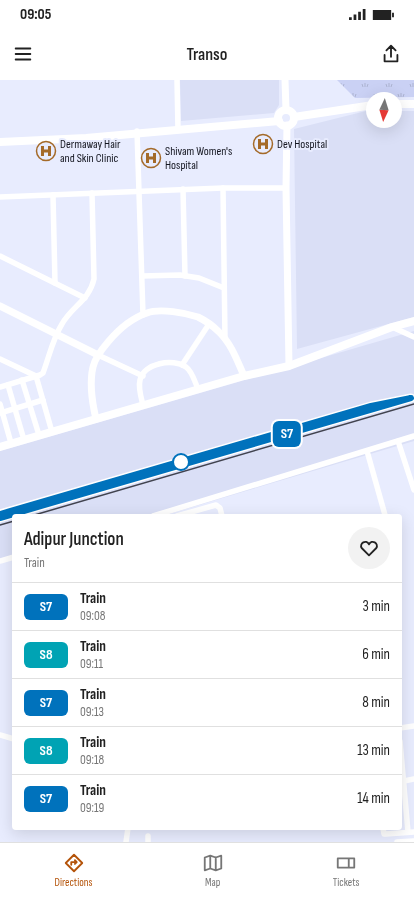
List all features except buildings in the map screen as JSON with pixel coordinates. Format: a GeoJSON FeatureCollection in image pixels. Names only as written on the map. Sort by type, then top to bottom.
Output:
{"type":"FeatureCollection","features":[{"type":"Feature","properties":{"kind":"main road"},"geometry":{"type":"LineString","coordinates":[[402,104],[414,104]]}},
{"type":"Feature","properties":{"kind":"main road"},"geometry":{"type":"LineString","coordinates":[[294,117],[366,106]]}},
{"type":"Feature","properties":{"kind":"main road"},"geometry":{"type":"LineString","coordinates":[[286,110],[291,112],[294,117],[292,122],[287,125],[283,125],[279,119],[281,111],[286,110]]}},
{"type":"Feature","properties":{"kind":"main road"},"geometry":{"type":"LineString","coordinates":[[0,142],[86,138],[279,119]]}},
{"type":"Feature","properties":{"kind":"main road"},"geometry":{"type":"LineString","coordinates":[[0,139],[137,132]]}},
{"type":"Feature","properties":{"kind":"main road"},"geometry":{"type":"LineString","coordinates":[[0,447],[244,376],[289,366],[392,327],[414,321]]}},
{"type":"Feature","properties":{"kind":"street"},"geometry":{"type":"LineString","coordinates":[[177,80],[178,128]]}},
{"type":"Feature","properties":{"kind":"street"},"geometry":{"type":"LineString","coordinates":[[285,80],[286,110]]}},
{"type":"Feature","properties":{"kind":"street"},"geometry":{"type":"LineString","coordinates":[[287,125],[286,188],[289,366]]}},
{"type":"Feature","properties":{"kind":"street"},"geometry":{"type":"LineString","coordinates":[[137,132],[143,315]]}},
{"type":"Feature","properties":{"kind":"street"},"geometry":{"type":"LineString","coordinates":[[223,188],[225,339]]}},
{"type":"Feature","properties":{"kind":"street"},"geometry":{"type":"LineString","coordinates":[[0,197],[183,189],[286,188]]}},
{"type":"Feature","properties":{"kind":"street"},"geometry":{"type":"LineString","coordinates":[[183,189],[185,276]]}},
{"type":"Feature","properties":{"kind":"street"},"geometry":{"type":"LineString","coordinates":[[0,387],[43,373],[62,324],[67,316],[85,298],[92,288],[94,279],[92,193]]}},
{"type":"Feature","properties":{"kind":"street"},"geometry":{"type":"LineString","coordinates":[[53,195],[55,283]]}},
{"type":"Feature","properties":{"kind":"street"},"geometry":{"type":"LineString","coordinates":[[0,256],[85,298]]}},
{"type":"Feature","properties":{"kind":"street"},"geometry":{"type":"LineString","coordinates":[[142,276],[185,276],[199,278],[224,288]]}},
{"type":"Feature","properties":{"kind":"street"},"geometry":{"type":"LineString","coordinates":[[0,306],[143,376]]}},
{"type":"Feature","properties":{"kind":"street"},"geometry":{"type":"LineString","coordinates":[[96,419],[92,406],[91,388],[93,366],[98,355],[116,333],[135,319],[148,312],[171,311],[199,318],[209,324],[219,331],[234,351],[244,376]]}},
{"type":"Feature","properties":{"kind":"street"},"geometry":{"type":"LineString","coordinates":[[182,365],[209,324]]}},
{"type":"Feature","properties":{"kind":"street"},"geometry":{"type":"LineString","coordinates":[[392,327],[414,337]]}},
{"type":"Feature","properties":{"kind":"street"},"geometry":{"type":"LineString","coordinates":[[0,359],[36,376],[52,432]]}},
{"type":"Feature","properties":{"kind":"street"},"geometry":{"type":"LineString","coordinates":[[144,405],[140,379],[148,369],[162,363],[176,362],[187,368],[194,378],[198,389]]}},
{"type":"Feature","properties":{"kind":"street"},"geometry":{"type":"LineString","coordinates":[[22,380],[39,435]]}},
{"type":"Feature","properties":{"kind":"street"},"geometry":{"type":"LineString","coordinates":[[8,384],[24,440]]}},
{"type":"Feature","properties":{"kind":"street"},"geometry":{"type":"LineString","coordinates":[[1,412],[43,400]]}},
{"type":"Feature","properties":{"kind":"street"},"geometry":{"type":"LineString","coordinates":[[0,404],[1,412],[11,443]]}},
{"type":"Feature","properties":{"kind":"street"},"geometry":{"type":"LineString","coordinates":[[158,514],[414,436]]}},
{"type":"Feature","properties":{"kind":"street"},"geometry":{"type":"LineString","coordinates":[[398,441],[414,490]]}},
{"type":"Feature","properties":{"kind":"street"},"geometry":{"type":"LineString","coordinates":[[367,451],[385,514]]}},
{"type":"Feature","properties":{"kind":"street"},"geometry":{"type":"LineString","coordinates":[[193,514],[216,505],[220,508],[222,514]]}},
{"type":"Feature","properties":{"kind":"street"},"geometry":{"type":"LineString","coordinates":[[174,509],[176,514]]}},
{"type":"Feature","properties":{"kind":"street"},"geometry":{"type":"LineString","coordinates":[[0,561],[12,558]]}},
{"type":"Feature","properties":{"kind":"street"},"geometry":{"type":"LineString","coordinates":[[402,728],[414,726]]}},
{"type":"Feature","properties":{"kind":"street"},"geometry":{"type":"LineString","coordinates":[[0,735],[12,738]]}},
{"type":"Feature","properties":{"kind":"street"},"geometry":{"type":"LineString","coordinates":[[383,830],[386,834],[411,832],[402,761]]}},
{"type":"Feature","properties":{"kind":"street"},"geometry":{"type":"LineString","coordinates":[[404,781],[414,780]]}},
{"type":"Feature","properties":{"kind":"street"},"geometry":{"type":"LineString","coordinates":[[126,842],[128,830]]}},
{"type":"Feature","properties":{"kind":"street"},"geometry":{"type":"LineString","coordinates":[[397,842],[414,841]]}},
{"type":"Feature","properties":{"kind":"shaded area"},"geometry":{"type":"Polygon","coordinates":[[[180,80],[279,80],[279,105],[274,113],[181,121],[180,80]]]}},
{"type":"Feature","properties":{"kind":"shaded area"},"geometry":{"type":"Polygon","coordinates":[[[366,111],[366,128],[402,128],[402,111],[414,111],[414,317],[297,349],[294,129],[366,111]]]}},
{"type":"Feature","properties":{"kind":"shaded area"},"geometry":{"type":"Polygon","coordinates":[[[414,331],[414,441],[169,514],[12,514],[12,559],[0,563],[0,451],[414,331]]]}},
{"type":"Feature","properties":{"kind":"green space"},"geometry":{"type":"Polygon","coordinates":[[[337,80],[414,80],[414,97],[402,97],[402,92],[366,92],[366,98],[355,98],[337,80]]]}},
{"type":"Feature","properties":{"kind":"railway"},"geometry":{"type":"LineString","coordinates":[[14,514],[414,397]]}},
{"type":"Feature","properties":{"kind":"railway"},"geometry":{"type":"LineString","coordinates":[[38,514],[414,404]]}},
{"type":"Feature","properties":{"kind":"railway"},"geometry":{"type":"LineString","coordinates":[[0,518],[12,514]]}},
{"type":"Feature","properties":{"kind":"railway"},"geometry":{"type":"LineString","coordinates":[[0,525],[12,522]]}},
{"type":"Feature","properties":{"kind":"train","name":"S7"},"geometry":{"type":"LineString","coordinates":[[0,514],[371,406],[411,398],[14,514]]}},
{"type":"Feature","properties":{"kind":"train","name":"S7"},"geometry":{"type":"LineString","coordinates":[[0,518],[12,514]]}},
{"type":"Feature","properties":{"kind":"place","name":"Dev Hospital"},"geometry":{"type":"Point","coordinates":[263,144]}},
{"type":"Feature","properties":{"kind":"place","name":"Dermaway Hair and Skin Clinic"},"geometry":{"type":"Point","coordinates":[46,151]}},
{"type":"Feature","properties":{"kind":"place","name":"Shivam Women's Hospital"},"geometry":{"type":"Point","coordinates":[151,158]}}]}
